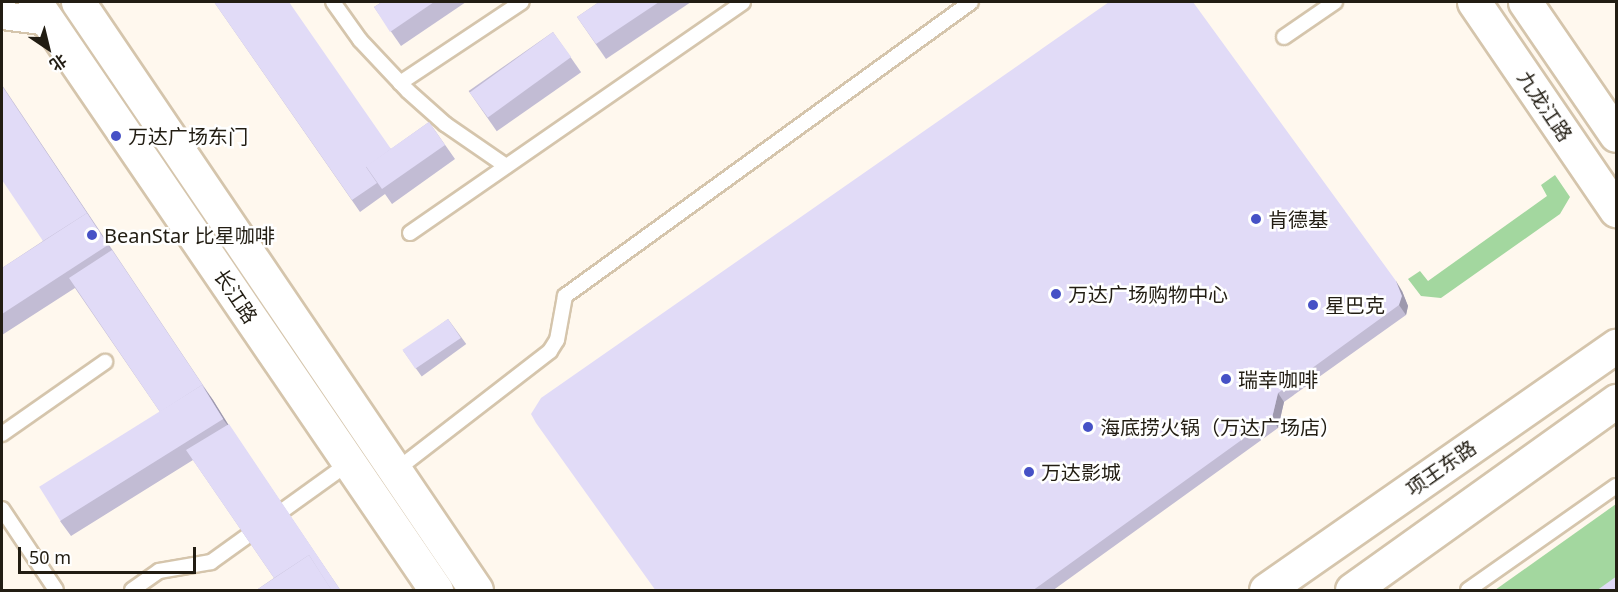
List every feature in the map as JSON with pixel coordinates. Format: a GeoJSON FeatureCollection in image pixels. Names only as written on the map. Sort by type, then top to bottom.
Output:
{"type":"FeatureCollection","features":[{"type":"Feature","properties":{"kind":"street","name":"长江路"},"geometry":{"type":"LineString","coordinates":[[78,2],[476,591]]}},
{"type":"Feature","properties":{"kind":"street","name":"九龙江路"},"geometry":{"type":"LineString","coordinates":[[1474,2],[1617,210]]}},
{"type":"Feature","properties":{"kind":"street"},"geometry":{"type":"LineString","coordinates":[[1525,2],[1617,135]]}},
{"type":"Feature","properties":{"kind":"street","name":"长江路"},"geometry":{"type":"LineString","coordinates":[[42,11],[436,591]]}},
{"type":"Feature","properties":{"kind":"street"},"geometry":{"type":"LineString","coordinates":[[2,15],[42,11]]}},
{"type":"Feature","properties":{"kind":"street"},"geometry":{"type":"LineString","coordinates":[[1581,369],[1617,329]]}},
{"type":"Feature","properties":{"kind":"street","name":"项王东路"},"geometry":{"type":"LineString","coordinates":[[1266,591],[1617,346]]}},
{"type":"Feature","properties":{"kind":"street"},"geometry":{"type":"LineString","coordinates":[[1352,591],[1612,408]]}},
{"type":"Feature","properties":{"kind":"lane"},"geometry":{"type":"LineString","coordinates":[[333,2],[360,40],[400,83],[445,124],[506,166]]}},
{"type":"Feature","properties":{"kind":"lane"},"geometry":{"type":"LineString","coordinates":[[400,83],[522,2]]}},
{"type":"Feature","properties":{"kind":"lane"},"geometry":{"type":"LineString","coordinates":[[410,233],[743,2]]}},
{"type":"Feature","properties":{"kind":"lane"},"geometry":{"type":"LineString","coordinates":[[395,471],[550,351],[557,340],[565,296],[971,2]]}},
{"type":"Feature","properties":{"kind":"lane"},"geometry":{"type":"LineString","coordinates":[[1284,37],[1335,2]]}},
{"type":"Feature","properties":{"kind":"lane"},"geometry":{"type":"LineString","coordinates":[[2,434],[105,362]]}},
{"type":"Feature","properties":{"kind":"lane"},"geometry":{"type":"LineString","coordinates":[[132,591],[159,571],[211,562],[349,462]]}},
{"type":"Feature","properties":{"kind":"lane"},"geometry":{"type":"LineString","coordinates":[[1468,591],[1617,486]]}},
{"type":"Feature","properties":{"kind":"lane"},"geometry":{"type":"LineString","coordinates":[[2,509],[56,591]]}},
{"type":"Feature","properties":{"kind":"green space"},"geometry":{"type":"Polygon","coordinates":[[[1555,175],[1570,197],[1560,214],[1441,298],[1421,296],[1408,279],[1420,271],[1428,281],[1547,196],[1541,185],[1555,175]]]}},
{"type":"Feature","properties":{"kind":"green space"},"geometry":{"type":"Polygon","coordinates":[[[1616,504],[1616,584],[1607,590],[1495,590],[1616,504]]]}},
{"type":"Feature","properties":{"kind":"building"},"geometry":{"type":"Polygon","coordinates":[[[214,2],[289,2],[391,149],[366,167],[377,183],[352,200],[214,2]]]}},
{"type":"Feature","properties":{"kind":"building"},"geometry":{"type":"Polygon","coordinates":[[[382,2],[434,2],[390,32],[374,7],[382,2]]]}},
{"type":"Feature","properties":{"kind":"building"},"geometry":{"type":"Polygon","coordinates":[[[599,2],[659,2],[596,44],[577,17],[599,2]]]}},
{"type":"Feature","properties":{"kind":"building","name":"万达广场购物中心"},"geometry":{"type":"Polygon","coordinates":[[[1109,2],[1193,2],[1396,281],[1402,296],[1399,305],[1278,393],[1272,418],[1032,591],[656,591],[536,423],[531,414],[541,398],[1109,2]]]}},
{"type":"Feature","properties":{"kind":"building"},"geometry":{"type":"Polygon","coordinates":[[[553,32],[571,57],[488,118],[470,93],[553,32]]]}},
{"type":"Feature","properties":{"kind":"building"},"geometry":{"type":"Polygon","coordinates":[[[2,86],[87,213],[43,241],[2,180],[2,86]]]}},
{"type":"Feature","properties":{"kind":"building"},"geometry":{"type":"Polygon","coordinates":[[[429,122],[445,145],[382,189],[366,166],[429,122]]]}},
{"type":"Feature","properties":{"kind":"building"},"geometry":{"type":"Polygon","coordinates":[[[87,213],[108,245],[2,314],[2,268],[87,213]]]}},
{"type":"Feature","properties":{"kind":"building"},"geometry":{"type":"Polygon","coordinates":[[[112,250],[206,390],[202,385],[160,412],[69,278],[112,250]]]}},
{"type":"Feature","properties":{"kind":"building"},"geometry":{"type":"Polygon","coordinates":[[[448,319],[461,338],[415,369],[402,350],[448,319]]]}},
{"type":"Feature","properties":{"kind":"building"},"geometry":{"type":"Polygon","coordinates":[[[202,385],[223,419],[60,521],[39,487],[202,385]]]}},
{"type":"Feature","properties":{"kind":"building"},"geometry":{"type":"Polygon","coordinates":[[[229,424],[341,591],[332,591],[309,555],[274,578],[186,450],[229,424]]]}},
{"type":"Feature","properties":{"kind":"building"},"geometry":{"type":"Polygon","coordinates":[[[309,555],[331,589],[328,591],[255,591],[309,555]]]}},
{"type":"Feature","properties":{"kind":"building"},"geometry":{"type":"Polygon","coordinates":[[[1617,576],[1617,591],[1596,591],[1617,576]]]}},
{"type":"Feature","properties":{"kind":"place","name":"万达广场东门"},"geometry":{"type":"Point","coordinates":[116,136]}},
{"type":"Feature","properties":{"kind":"place","name":"肯德基"},"geometry":{"type":"Point","coordinates":[1256,219]}},
{"type":"Feature","properties":{"kind":"place","name":"BeanStar 比星咖啡"},"geometry":{"type":"Point","coordinates":[92,235]}},
{"type":"Feature","properties":{"kind":"place","name":"万达广场购物中心"},"geometry":{"type":"Point","coordinates":[1056,294]}},
{"type":"Feature","properties":{"kind":"place","name":"星巴克"},"geometry":{"type":"Point","coordinates":[1313,305]}},
{"type":"Feature","properties":{"kind":"place","name":"瑞幸咖啡"},"geometry":{"type":"Point","coordinates":[1226,379]}},
{"type":"Feature","properties":{"kind":"place","name":"海底捞火锅（万达广场店）"},"geometry":{"type":"Point","coordinates":[1088,427]}},
{"type":"Feature","properties":{"kind":"place","name":"万达影城"},"geometry":{"type":"Point","coordinates":[1029,472]}}]}
